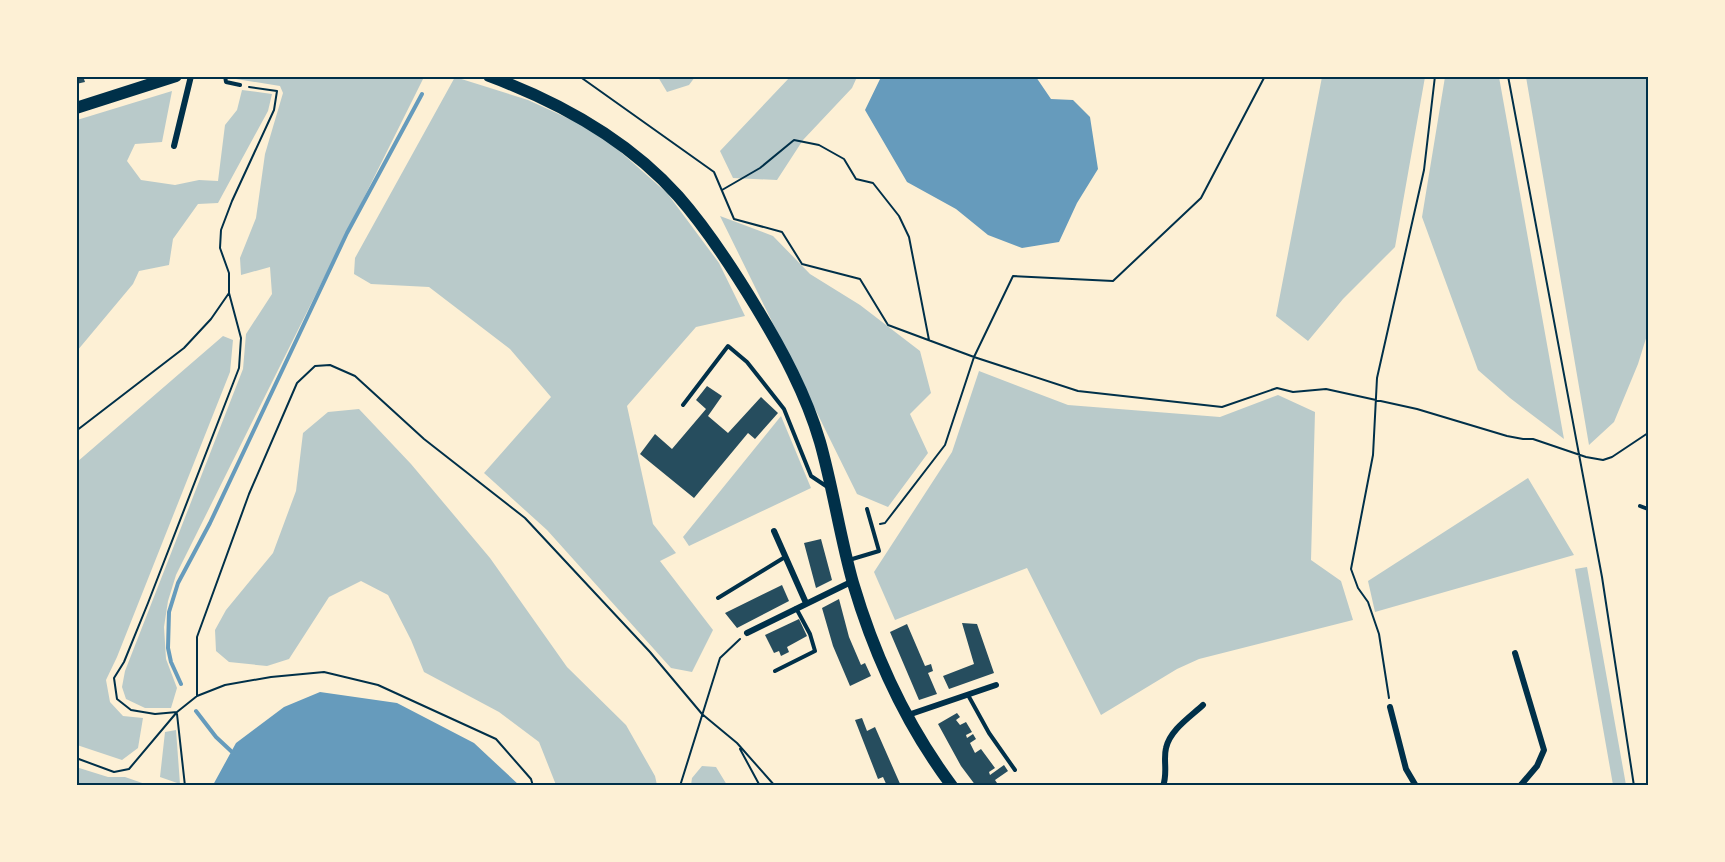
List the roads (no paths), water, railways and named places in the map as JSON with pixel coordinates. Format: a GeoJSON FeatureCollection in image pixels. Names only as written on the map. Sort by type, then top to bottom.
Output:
{"type":"FeatureCollection","features":[{"type":"Feature","properties":{"kind":"main road"},"geometry":{"type":"LineString","coordinates":[[76,108],[176,76]]}},
{"type":"Feature","properties":{"kind":"main road"},"geometry":{"type":"LineString","coordinates":[[489,76],[538,95],[592,126],[639,159],[678,196],[721,252],[787,360],[799,385],[820,441],[853,581],[872,639],[908,715],[952,786]]}},
{"type":"Feature","properties":{"kind":"street"},"geometry":{"type":"LineString","coordinates":[[174,146],[191,76]]}},
{"type":"Feature","properties":{"kind":"street"},"geometry":{"type":"LineString","coordinates":[[774,531],[806,603]]}},
{"type":"Feature","properties":{"kind":"street"},"geometry":{"type":"LineString","coordinates":[[747,633],[853,581]]}},
{"type":"Feature","properties":{"kind":"street"},"geometry":{"type":"LineString","coordinates":[[1515,653],[1544,750],[1537,766],[1520,786]]}},
{"type":"Feature","properties":{"kind":"street"},"geometry":{"type":"LineString","coordinates":[[908,715],[996,685]]}},
{"type":"Feature","properties":{"kind":"street"},"geometry":{"type":"LineString","coordinates":[[1163,786],[1166,748],[1172,735],[1203,705]]}},
{"type":"Feature","properties":{"kind":"street"},"geometry":{"type":"LineString","coordinates":[[1390,707],[1406,769],[1416,786]]}},
{"type":"Feature","properties":{"kind":"lane"},"geometry":{"type":"LineString","coordinates":[[225,76],[226,82],[240,85]]}},
{"type":"Feature","properties":{"kind":"lane"},"geometry":{"type":"LineString","coordinates":[[684,405],[728,346],[747,362],[784,409],[811,476],[832,489]]}},
{"type":"Feature","properties":{"kind":"lane"},"geometry":{"type":"LineString","coordinates":[[1640,506],[1648,509]]}},
{"type":"Feature","properties":{"kind":"lane"},"geometry":{"type":"LineString","coordinates":[[848,560],[879,551],[867,509]]}},
{"type":"Feature","properties":{"kind":"lane"},"geometry":{"type":"LineString","coordinates":[[718,598],[786,556]]}},
{"type":"Feature","properties":{"kind":"lane"},"geometry":{"type":"LineString","coordinates":[[775,671],[815,651],[810,634],[796,608]]}},
{"type":"Feature","properties":{"kind":"lane"},"geometry":{"type":"LineString","coordinates":[[968,695],[989,733],[1015,770]]}},
{"type":"Feature","properties":{"kind":"water"},"geometry":{"type":"Polygon","coordinates":[[[881,77],[1036,77],[1051,99],[1073,100],[1090,117],[1098,169],[1077,203],[1059,242],[1022,248],[988,235],[956,209],[907,182],[865,110],[881,77]]]}},
{"type":"Feature","properties":{"kind":"water"},"geometry":{"type":"Polygon","coordinates":[[[320,692],[397,703],[474,743],[519,785],[213,785],[236,743],[284,707],[320,692]]]}},
{"type":"Feature","properties":{"kind":"waterway"},"geometry":{"type":"LineString","coordinates":[[181,684],[171,662],[168,648],[169,612],[178,583],[210,523],[347,233],[422,94]]}},
{"type":"Feature","properties":{"kind":"waterway"},"geometry":{"type":"LineString","coordinates":[[196,711],[216,737],[231,751]]}}]}
